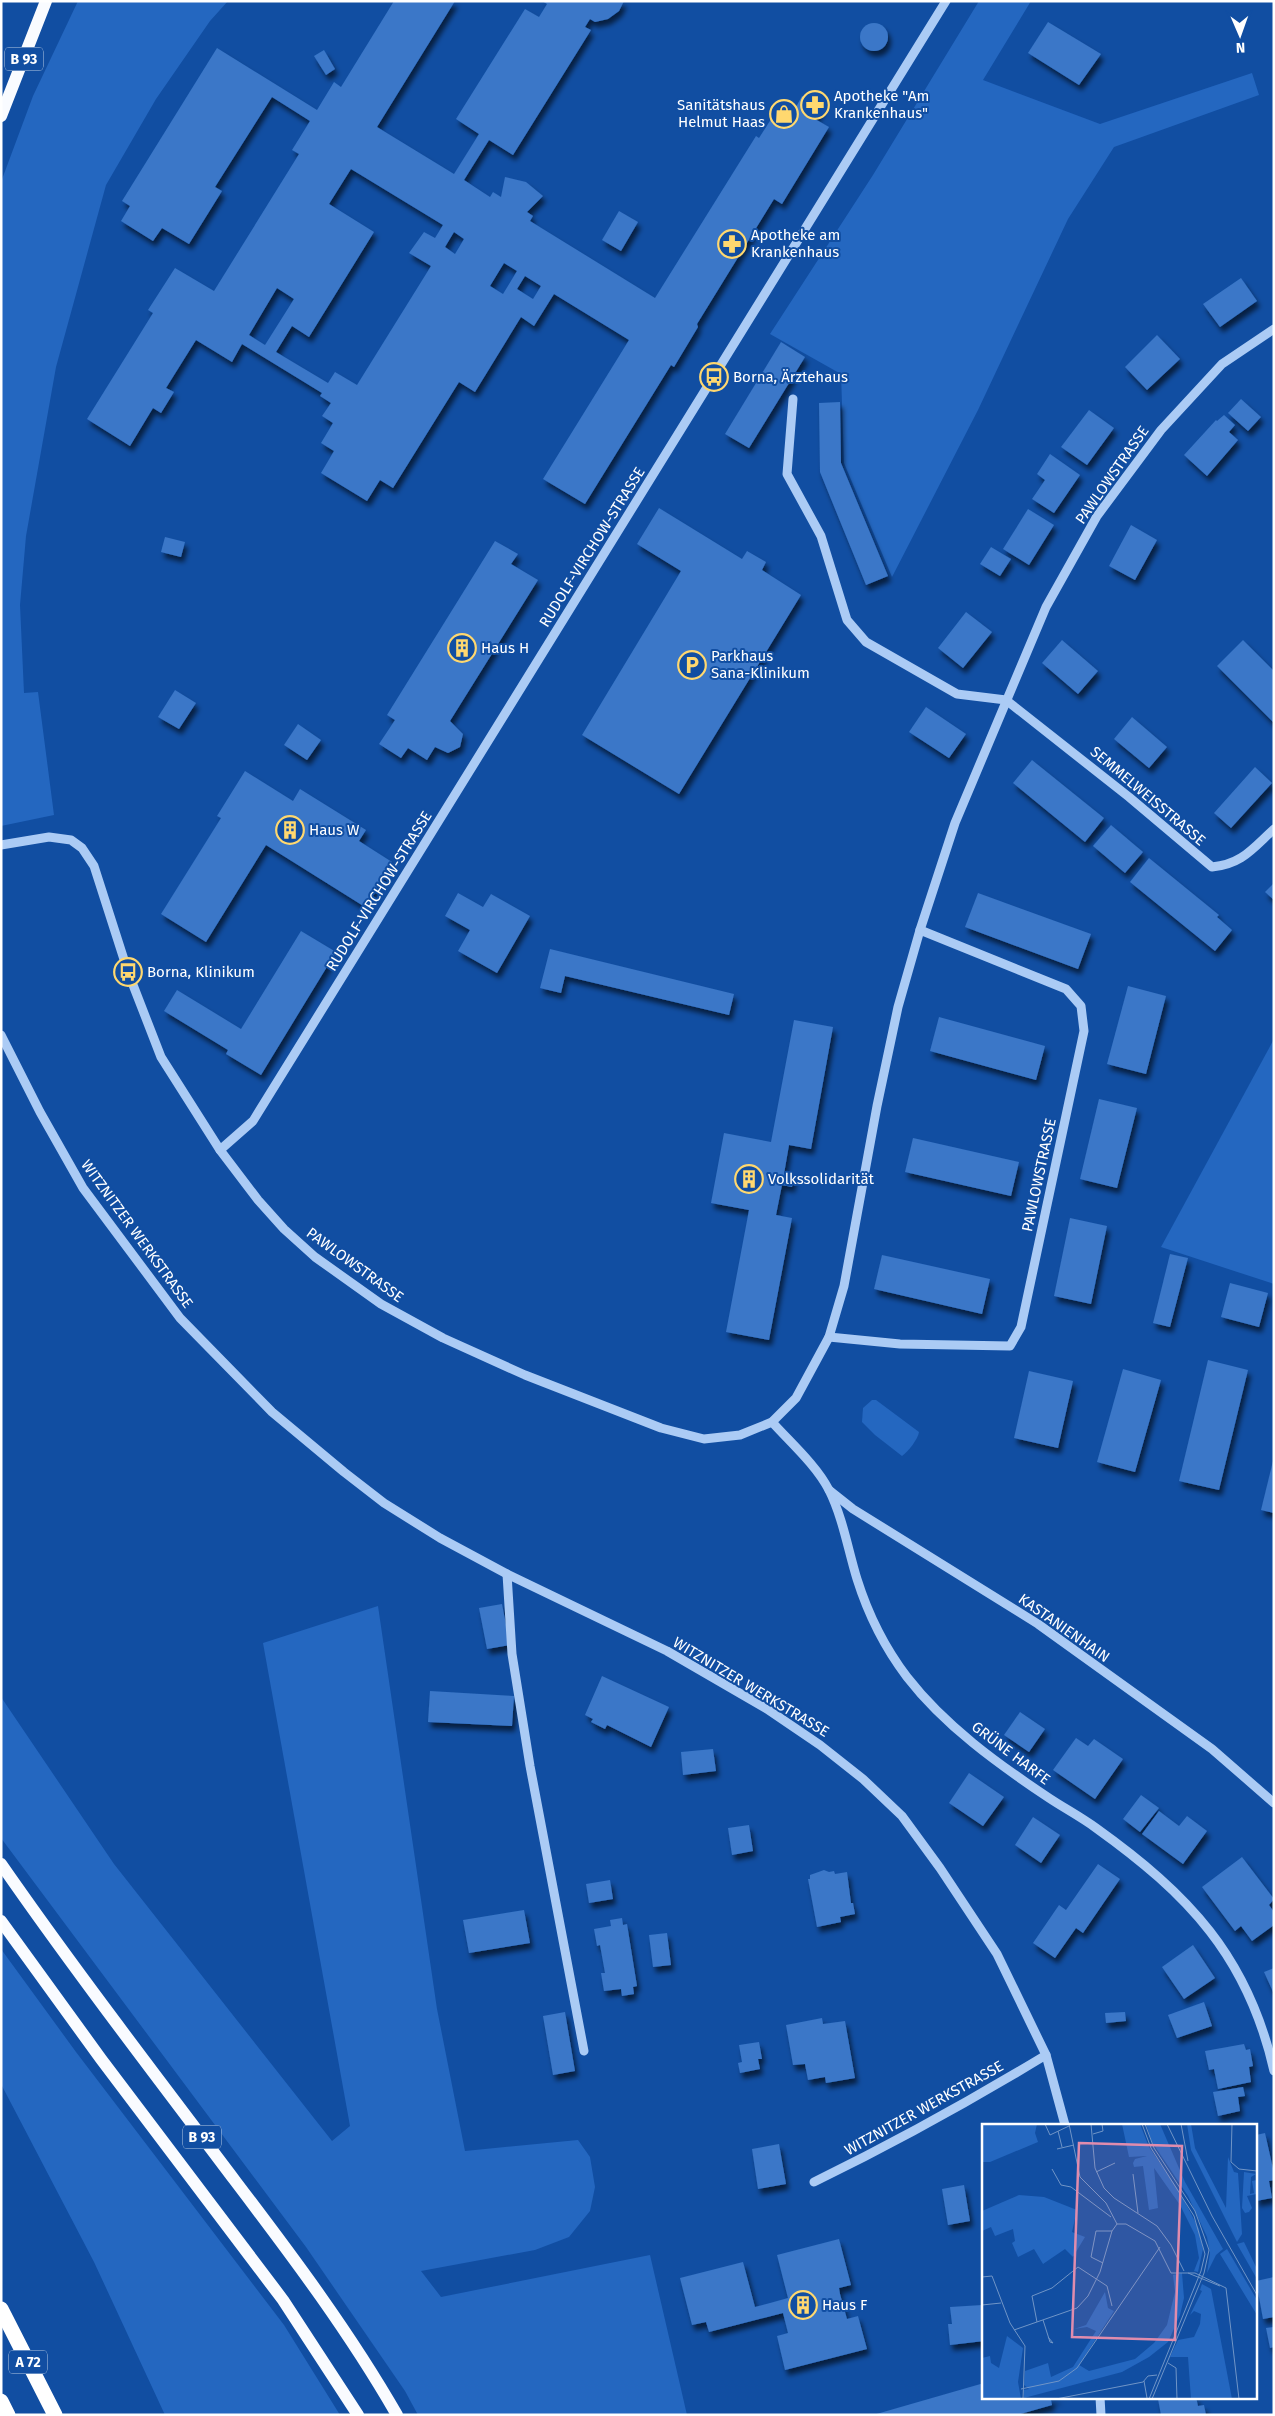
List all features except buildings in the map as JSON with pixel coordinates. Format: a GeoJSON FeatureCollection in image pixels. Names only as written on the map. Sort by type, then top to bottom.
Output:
{"type":"FeatureCollection","features":[{"type":"Feature","properties":{"kind":"highway","name":"A 72"},"geometry":{"type":"LineString","coordinates":[[1,2309],[55,2415]]}},
{"type":"Feature","properties":{"kind":"highway"},"geometry":{"type":"LineString","coordinates":[[1,2401],[8,2415]]}},
{"type":"Feature","properties":{"kind":"main road","name":"B 93"},"geometry":{"type":"LineString","coordinates":[[1,116],[46,1]]}},
{"type":"Feature","properties":{"kind":"main road","name":"B 93"},"geometry":{"type":"LineString","coordinates":[[1,1864],[47,1930],[290,2254],[375,2376],[397,2415]]}},
{"type":"Feature","properties":{"kind":"main road","name":"B 93"},"geometry":{"type":"LineString","coordinates":[[1,1921],[101,2059],[283,2300],[358,2415]]}},
{"type":"Feature","properties":{"kind":"street","name":"RUDOLF-VIRCHOW-STRASSE"},"geometry":{"type":"LineString","coordinates":[[220,1150],[253,1121],[946,1]]}},
{"type":"Feature","properties":{"kind":"street","name":"PAWLOWSTRASSE"},"geometry":{"type":"LineString","coordinates":[[1,845],[49,837],[71,840],[82,848],[94,866],[128,972],[161,1057],[220,1150],[258,1200],[284,1229],[315,1257],[381,1304],[442,1338],[619,1413],[661,1428],[704,1439],[740,1435],[772,1422],[796,1398],[829,1338],[844,1286],[877,1106],[898,1007],[920,930],[955,823],[1046,607],[1097,516],[1161,430],[1222,364],[1274,329]]}},
{"type":"Feature","properties":{"kind":"street"},"geometry":{"type":"LineString","coordinates":[[793,399],[787,474],[821,536],[847,620],[866,642],[957,694],[1006,700]]}},
{"type":"Feature","properties":{"kind":"street","name":"SEMMELWEISSTRASSE"},"geometry":{"type":"LineString","coordinates":[[1006,700],[1129,797],[1212,867],[1230,866],[1244,857],[1274,829]]}},
{"type":"Feature","properties":{"kind":"street","name":"PAWLOWSTRASSE"},"geometry":{"type":"LineString","coordinates":[[829,1338],[900,1344],[1010,1346],[1021,1327],[1084,1031],[1081,1006],[1066,990],[920,930]]}},
{"type":"Feature","properties":{"kind":"street","name":"WITZNITZER WERKSTRASSE"},"geometry":{"type":"LineString","coordinates":[[1,1035],[40,1112],[83,1188],[180,1318],[272,1412],[384,1503],[440,1538],[508,1574],[676,1656],[775,1714],[820,1744],[863,1779],[902,1816],[940,1868],[992,1946],[1046,2055],[1065,2124]]}},
{"type":"Feature","properties":{"kind":"street","name":"GRÜNE HARFE"},"geometry":{"type":"LineString","coordinates":[[772,1422],[810,1464],[829,1490],[847,1538],[858,1581],[884,1644],[908,1678],[938,1713],[1007,1768],[1096,1827],[1159,1876],[1197,1913],[1226,1951],[1246,1988],[1267,2042],[1274,2071]]}},
{"type":"Feature","properties":{"kind":"street","name":"KASTANIENHAIN"},"geometry":{"type":"LineString","coordinates":[[829,1490],[853,1509],[1038,1624],[1212,1749],[1274,1803]]}},
{"type":"Feature","properties":{"kind":"street"},"geometry":{"type":"LineString","coordinates":[[508,1574],[512,1654],[530,1766],[584,2051]]}},
{"type":"Feature","properties":{"kind":"street","name":"WITZNITZER WERKSTRASSE"},"geometry":{"type":"LineString","coordinates":[[814,2182],[880,2150],[964,2104],[1046,2055]]}},
{"type":"Feature","properties":{"kind":"street"},"geometry":{"type":"LineString","coordinates":[[1100,2398],[1101,2415]]}},
{"type":"Feature","properties":{"kind":"shaded area"},"geometry":{"type":"Polygon","coordinates":[[[78,1],[228,1],[210,21],[156,99],[106,185],[56,367],[26,536],[20,605],[24,693],[38,692],[54,815],[1,826],[1,182],[33,96],[78,1]]]}},
{"type":"Feature","properties":{"kind":"shaded area"},"geometry":{"type":"Polygon","coordinates":[[[979,1],[1031,1],[983,80],[1100,124],[1252,73],[1259,95],[1114,147],[1068,219],[978,410],[892,577],[844,463],[841,374],[770,334],[873,175],[979,1]]]}},
{"type":"Feature","properties":{"kind":"shaded area"},"geometry":{"type":"Polygon","coordinates":[[[1274,1039],[1274,1284],[1161,1247],[1274,1039]]]}},
{"type":"Feature","properties":{"kind":"shaded area"},"geometry":{"type":"Polygon","coordinates":[[[872,1400],[876,1400],[919,1432],[917,1438],[902,1456],[862,1422],[863,1408],[872,1400]]]}},
{"type":"Feature","properties":{"kind":"shaded area"},"geometry":{"type":"Polygon","coordinates":[[[378,1606],[437,2009],[465,2151],[578,2140],[590,2157],[595,2187],[590,2211],[569,2237],[535,2250],[421,2271],[441,2297],[650,2255],[687,2415],[418,2415],[405,2391],[306,2247],[1,1838],[1,1697],[114,1864],[332,2141],[350,2126],[263,1643],[378,1606]]]}},
{"type":"Feature","properties":{"kind":"shaded area"},"geometry":{"type":"Polygon","coordinates":[[[1,1949],[76,2052],[284,2325],[340,2415],[165,2415],[94,2262],[1,2084],[1,1949]]]}},
{"type":"Feature","properties":{"kind":"place","name":"Apotheke \"Am Krankenhaus\""},"geometry":{"type":"Point","coordinates":[815,105]}},
{"type":"Feature","properties":{"kind":"place","name":"Sanitätshaus Helmut Haas"},"geometry":{"type":"Point","coordinates":[784,114]}},
{"type":"Feature","properties":{"kind":"place","name":"Apotheke am Krankenhaus"},"geometry":{"type":"Point","coordinates":[732,244]}},
{"type":"Feature","properties":{"kind":"place","name":"Borna, Ärztehaus"},"geometry":{"type":"Point","coordinates":[714,377]}},
{"type":"Feature","properties":{"kind":"place","name":"Haus H"},"geometry":{"type":"Point","coordinates":[462,648]}},
{"type":"Feature","properties":{"kind":"place","name":"Parkhaus Sana-Klinikum"},"geometry":{"type":"Point","coordinates":[692,665]}},
{"type":"Feature","properties":{"kind":"place","name":"Haus W"},"geometry":{"type":"Point","coordinates":[290,830]}},
{"type":"Feature","properties":{"kind":"place","name":"Borna, Klinikum"},"geometry":{"type":"Point","coordinates":[128,972]}},
{"type":"Feature","properties":{"kind":"place","name":"Volkssolidarität"},"geometry":{"type":"Point","coordinates":[749,1179]}},
{"type":"Feature","properties":{"kind":"place","name":"Haus F"},"geometry":{"type":"Point","coordinates":[803,2305]}}]}
